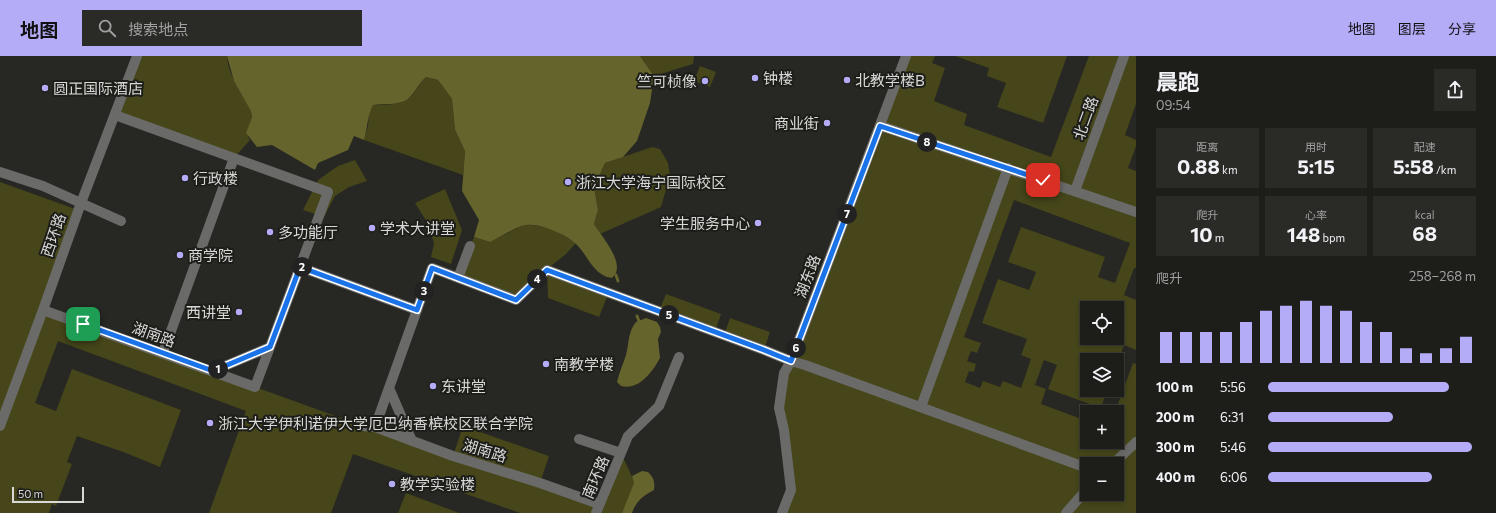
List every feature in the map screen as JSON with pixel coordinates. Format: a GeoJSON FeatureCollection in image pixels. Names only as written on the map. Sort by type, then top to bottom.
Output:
{"type":"FeatureCollection","features":[{"type":"Feature","properties":{"kind":"street","name":"西环路"},"geometry":{"type":"LineString","coordinates":[[0,426],[81,203],[137,56]]}},
{"type":"Feature","properties":{"kind":"street","name":"湖东路"},"geometry":{"type":"LineString","coordinates":[[782,513],[791,490],[784,430],[779,408],[784,372],[791,361],[906,56]]}},
{"type":"Feature","properties":{"kind":"street","name":"北二路"},"geometry":{"type":"LineString","coordinates":[[1075,191],[1124,56]]}},
{"type":"Feature","properties":{"kind":"street"},"geometry":{"type":"LineString","coordinates":[[115,115],[328,192],[270,347],[213,371]]}},
{"type":"Feature","properties":{"kind":"street"},"geometry":{"type":"LineString","coordinates":[[880,126],[1136,212]]}},
{"type":"Feature","properties":{"kind":"street"},"geometry":{"type":"LineString","coordinates":[[163,353],[234,158]]}},
{"type":"Feature","properties":{"kind":"street"},"geometry":{"type":"LineString","coordinates":[[920,407],[1008,168]]}},
{"type":"Feature","properties":{"kind":"street"},"geometry":{"type":"LineString","coordinates":[[0,172],[43,186],[121,221]]}},
{"type":"Feature","properties":{"kind":"street"},"geometry":{"type":"LineString","coordinates":[[458,278],[470,246]]}},
{"type":"Feature","properties":{"kind":"street"},"geometry":{"type":"LineString","coordinates":[[300,267],[417,310]]}},
{"type":"Feature","properties":{"kind":"street"},"geometry":{"type":"LineString","coordinates":[[375,426],[432,268],[516,300],[547,270],[791,361],[805,364],[1080,465]]}},
{"type":"Feature","properties":{"kind":"street","name":"湖南路"},"geometry":{"type":"LineString","coordinates":[[43,310],[255,387],[270,347]]}},
{"type":"Feature","properties":{"kind":"street","name":"南环路"},"geometry":{"type":"LineString","coordinates":[[598,509],[628,436],[659,406],[679,357]]}},
{"type":"Feature","properties":{"kind":"street"},"geometry":{"type":"LineString","coordinates":[[389,388],[412,441]]}},
{"type":"Feature","properties":{"kind":"street","name":"湖南路"},"geometry":{"type":"LineString","coordinates":[[363,426],[375,426],[453,456],[540,483],[598,509]]}},
{"type":"Feature","properties":{"kind":"street","name":"南环路"},"geometry":{"type":"LineString","coordinates":[[579,439],[621,453]]}},
{"type":"Feature","properties":{"kind":"street"},"geometry":{"type":"LineString","coordinates":[[1120,457],[1136,442]]}},
{"type":"Feature","properties":{"kind":"street"},"geometry":{"type":"LineString","coordinates":[[1066,513],[1080,497]]}},
{"type":"Feature","properties":{"kind":"shaded area"},"geometry":{"type":"Polygon","coordinates":[[[137,56],[227,56],[233,79],[251,110],[252,114],[247,132],[250,140],[234,158],[115,115],[137,56]]]}},
{"type":"Feature","properties":{"kind":"shaded area"},"geometry":{"type":"Polygon","coordinates":[[[227,56],[640,56],[654,76],[650,103],[637,141],[623,157],[605,163],[594,187],[598,210],[594,224],[612,251],[617,266],[616,272],[612,278],[600,274],[573,241],[553,230],[539,226],[526,225],[490,242],[474,237],[479,220],[462,191],[465,151],[455,130],[452,99],[438,80],[426,77],[408,99],[400,103],[373,105],[364,140],[354,136],[348,150],[318,163],[315,170],[272,145],[257,147],[246,133],[252,117],[251,111],[234,81],[227,56]]]}},
{"type":"Feature","properties":{"kind":"shaded area"},"geometry":{"type":"Polygon","coordinates":[[[640,56],[694,56],[693,64],[654,76],[640,56]]]}},
{"type":"Feature","properties":{"kind":"shaded area"},"geometry":{"type":"Polygon","coordinates":[[[905,56],[935,56],[932,63],[945,68],[934,101],[967,114],[964,125],[1051,157],[1089,56],[1136,56],[1136,104],[1125,135],[1136,140],[1136,146],[1128,168],[1136,171],[1136,268],[1134,268],[1124,295],[1136,300],[1136,350],[1124,345],[1121,353],[1080,353],[1080,397],[1105,397],[1102,405],[1093,405],[1048,389],[1057,365],[1044,360],[1035,385],[1046,389],[1041,404],[1080,418],[1080,449],[1124,449],[1124,405],[1118,405],[1121,397],[1124,397],[1124,388],[1133,363],[1136,364],[1136,513],[782,513],[791,490],[784,430],[784,373],[905,56]],[[1014,200],[964,337],[981,343],[977,353],[971,351],[967,361],[976,364],[974,372],[969,371],[965,382],[980,388],[983,381],[1000,387],[1003,381],[1021,388],[1031,359],[1021,355],[1027,339],[982,323],[998,279],[1029,290],[1036,272],[1008,262],[1021,227],[1105,257],[1098,277],[1115,283],[1130,243],[1014,200]]]}},
{"type":"Feature","properties":{"kind":"shaded area"},"geometry":{"type":"Polygon","coordinates":[[[955,56],[1067,56],[1043,123],[997,107],[1006,83],[987,76],[989,68],[955,56]]]}},
{"type":"Feature","properties":{"kind":"shaded area"},"geometry":{"type":"Polygon","coordinates":[[[700,66],[716,72],[710,87],[694,81],[700,66]]]}},
{"type":"Feature","properties":{"kind":"shaded area"},"geometry":{"type":"Polygon","coordinates":[[[426,77],[438,80],[452,99],[455,130],[465,151],[463,175],[364,140],[368,126],[369,113],[373,105],[396,104],[404,101],[410,97],[426,77]]]}},
{"type":"Feature","properties":{"kind":"shaded area"},"geometry":{"type":"Polygon","coordinates":[[[652,147],[660,149],[668,163],[670,176],[661,207],[600,234],[594,224],[598,210],[594,187],[605,163],[652,147]]]}},
{"type":"Feature","properties":{"kind":"shaded area"},"geometry":{"type":"Polygon","coordinates":[[[355,160],[367,181],[349,187],[335,196],[324,217],[303,210],[318,180],[338,166],[355,160]]]}},
{"type":"Feature","properties":{"kind":"shaded area"},"geometry":{"type":"Polygon","coordinates":[[[0,182],[78,210],[43,310],[363,426],[453,456],[463,426],[549,456],[540,483],[599,504],[621,453],[635,483],[622,513],[520,513],[353,454],[331,513],[209,513],[246,411],[58,341],[35,403],[56,411],[72,369],[181,410],[160,467],[126,453],[77,436],[67,462],[72,464],[56,506],[52,504],[49,513],[0,513],[0,182]]]}},
{"type":"Feature","properties":{"kind":"shaded area"},"geometry":{"type":"Polygon","coordinates":[[[445,189],[462,230],[451,264],[431,257],[434,243],[427,222],[415,203],[445,189]]]}},
{"type":"Feature","properties":{"kind":"shaded area"},"geometry":{"type":"Polygon","coordinates":[[[525,224],[551,228],[576,243],[566,254],[547,269],[609,292],[599,317],[548,298],[547,270],[516,300],[458,278],[474,237],[490,242],[525,224]]]}},
{"type":"Feature","properties":{"kind":"shaded area"},"geometry":{"type":"Polygon","coordinates":[[[666,294],[721,314],[715,332],[659,311],[666,294]]]}},
{"type":"Feature","properties":{"kind":"shaded area"},"geometry":{"type":"Polygon","coordinates":[[[646,318],[657,322],[660,327],[661,332],[658,339],[660,358],[645,379],[634,386],[621,386],[617,382],[626,355],[631,329],[636,322],[646,318]]]}},
{"type":"Feature","properties":{"kind":"shaded area"},"geometry":{"type":"Polygon","coordinates":[[[730,318],[770,332],[764,350],[724,335],[730,318]]]}},
{"type":"Feature","properties":{"kind":"shaded area"},"geometry":{"type":"Polygon","coordinates":[[[642,471],[648,472],[652,476],[654,490],[641,499],[632,513],[622,513],[634,483],[632,476],[642,471]]]}},
{"type":"Feature","properties":{"kind":"shaded area"},"geometry":{"type":"Polygon","coordinates":[[[406,493],[459,513],[398,513],[406,493]]]}},
{"type":"Feature","properties":{"kind":"waterway"},"geometry":{"type":"LineString","coordinates":[[616,275],[618,281]]}},
{"type":"Feature","properties":{"kind":"waterway"},"geometry":{"type":"LineString","coordinates":[[637,316],[639,321]]}},
{"type":"Feature","properties":{"kind":"place","name":"钟楼"},"geometry":{"type":"Point","coordinates":[755,78]}},
{"type":"Feature","properties":{"kind":"place","name":"北教学楼B"},"geometry":{"type":"Point","coordinates":[847,80]}},
{"type":"Feature","properties":{"kind":"place","name":"竺可桢像"},"geometry":{"type":"Point","coordinates":[705,81]}},
{"type":"Feature","properties":{"kind":"place","name":"圆正国际酒店"},"geometry":{"type":"Point","coordinates":[45,88]}},
{"type":"Feature","properties":{"kind":"place","name":"商业街"},"geometry":{"type":"Point","coordinates":[827,123]}},
{"type":"Feature","properties":{"kind":"place","name":"行政楼"},"geometry":{"type":"Point","coordinates":[185,178]}},
{"type":"Feature","properties":{"kind":"place","name":"浙江大学海宁国际校区"},"geometry":{"type":"Point","coordinates":[568,182]}},
{"type":"Feature","properties":{"kind":"place","name":"学生服务中心"},"geometry":{"type":"Point","coordinates":[758,223]}},
{"type":"Feature","properties":{"kind":"place","name":"学术大讲堂"},"geometry":{"type":"Point","coordinates":[372,228]}},
{"type":"Feature","properties":{"kind":"place","name":"多功能厅"},"geometry":{"type":"Point","coordinates":[270,232]}},
{"type":"Feature","properties":{"kind":"place","name":"商学院"},"geometry":{"type":"Point","coordinates":[180,255]}},
{"type":"Feature","properties":{"kind":"place","name":"西讲堂"},"geometry":{"type":"Point","coordinates":[239,312]}},
{"type":"Feature","properties":{"kind":"place","name":"南教学楼"},"geometry":{"type":"Point","coordinates":[546,364]}},
{"type":"Feature","properties":{"kind":"place","name":"东讲堂"},"geometry":{"type":"Point","coordinates":[433,386]}},
{"type":"Feature","properties":{"kind":"place","name":"浙江大学伊利诺伊大学厄巴纳香槟校区联合学院"},"geometry":{"type":"Point","coordinates":[210,423]}},
{"type":"Feature","properties":{"kind":"place","name":"教学实验楼"},"geometry":{"type":"Point","coordinates":[392,484]}},
{"type":"Feature","properties":{"kind":"route"},"geometry":{"type":"LineString","coordinates":[[83,324],[213,371],[270,347],[300,267],[417,310],[432,268],[516,300],[547,270],[631,300],[791,361],[880,126],[1043,180]]}}]}
